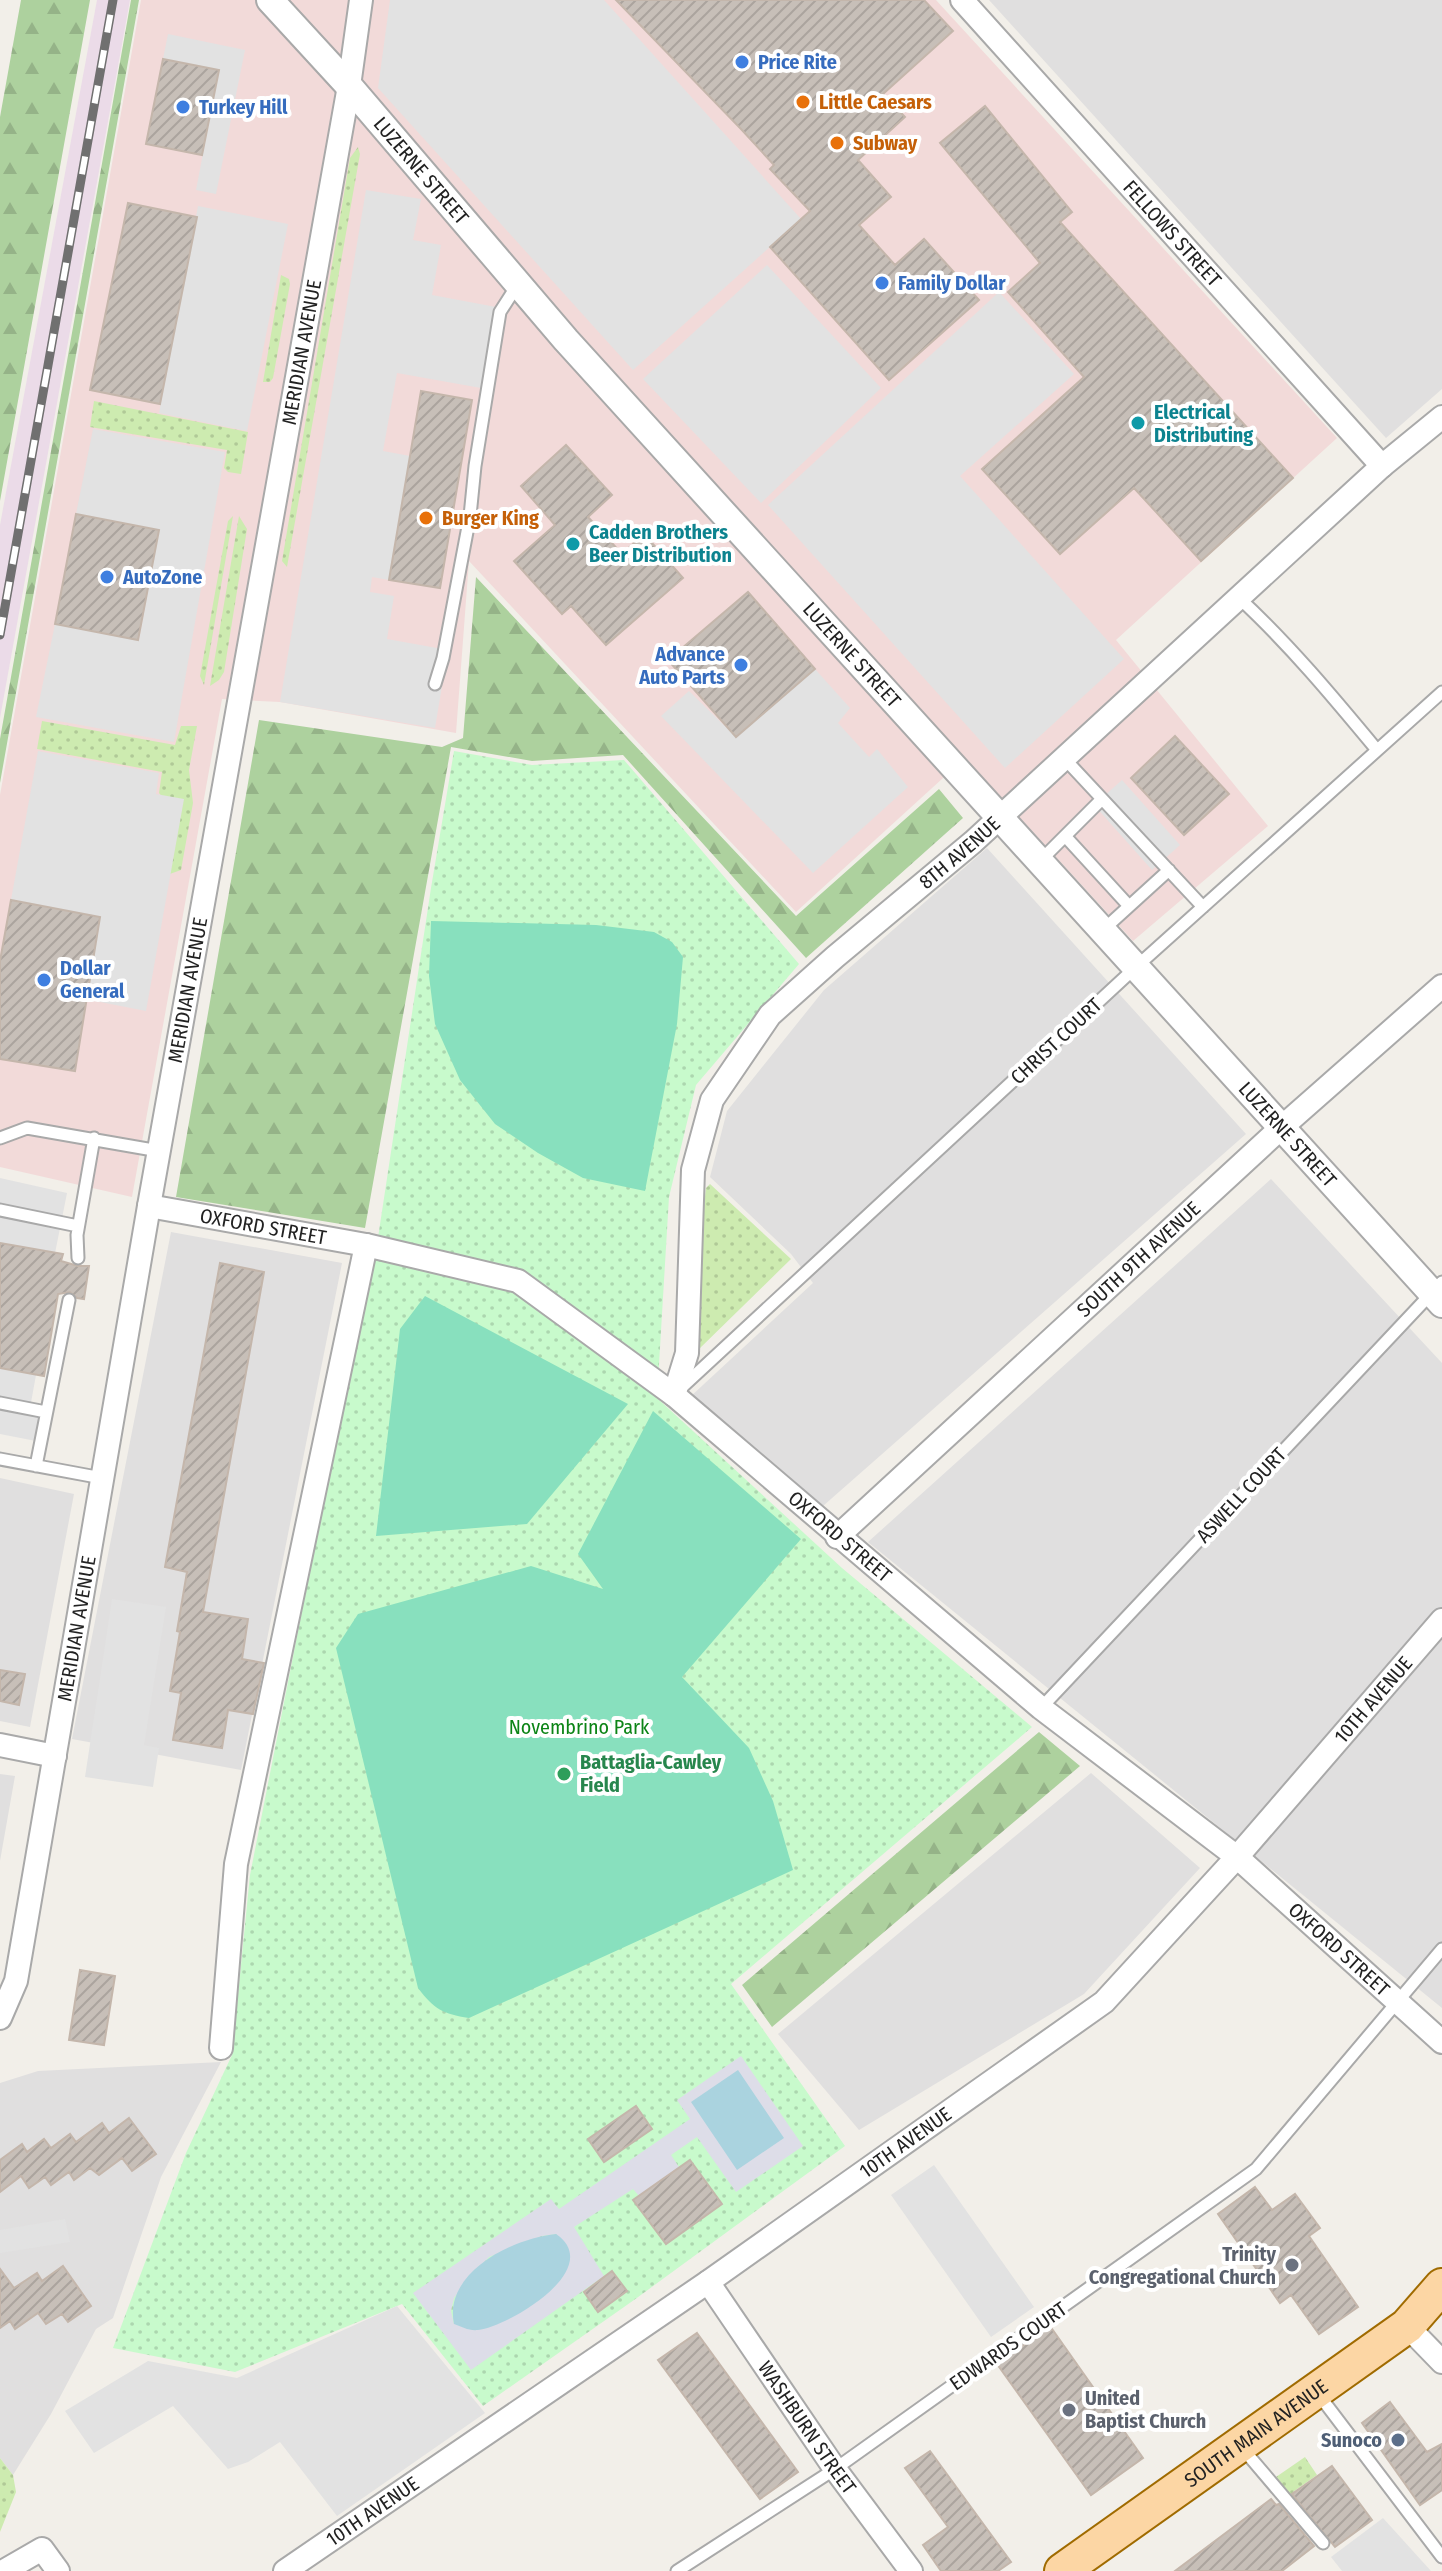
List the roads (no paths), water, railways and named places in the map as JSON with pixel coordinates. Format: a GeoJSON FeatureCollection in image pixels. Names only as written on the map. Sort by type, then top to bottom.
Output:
{"type":"FeatureCollection","features":[{"type":"Feature","properties":{"kind":"main road","name":"SOUTH MAIN AVENUE"},"geometry":{"type":"LineString","coordinates":[[1062,2571],[1407,2326],[1442,2286]]}},
{"type":"Feature","properties":{"kind":"street","name":"LUZERNE STREET"},"geometry":{"type":"LineString","coordinates":[[270,0],[349,86],[566,340],[1282,1127],[1438,1293]]}},
{"type":"Feature","properties":{"kind":"street","name":"MERIDIAN AVENUE"},"geometry":{"type":"LineString","coordinates":[[0,2018],[16,1981],[149,1206],[349,86],[361,0]]}},
{"type":"Feature","properties":{"kind":"street","name":"FELLOWS STREET"},"geometry":{"type":"LineString","coordinates":[[962,0],[1382,466]]}},
{"type":"Feature","properties":{"kind":"street","name":"8TH AVENUE"},"geometry":{"type":"LineString","coordinates":[[674,1395],[687,1353],[693,1170],[712,1100],[770,1015],[973,842],[1382,466],[1442,417]]}},
{"type":"Feature","properties":{"kind":"street","name":"SOUTH 9TH AVENUE"},"geometry":{"type":"LineString","coordinates":[[837,1537],[1282,1127],[1442,986]]}},
{"type":"Feature","properties":{"kind":"street","name":"OXFORD STREET"},"geometry":{"type":"LineString","coordinates":[[149,1206],[366,1245],[518,1281],[674,1395],[1041,1708],[1237,1857],[1442,2042]]}},
{"type":"Feature","properties":{"kind":"street"},"geometry":{"type":"LineString","coordinates":[[221,2048],[236,1864],[366,1245]]}},
{"type":"Feature","properties":{"kind":"street","name":"10TH AVENUE"},"geometry":{"type":"LineString","coordinates":[[285,2571],[708,2282],[1104,2002],[1237,1857],[1442,1620]]}},
{"type":"Feature","properties":{"kind":"street"},"geometry":{"type":"LineString","coordinates":[[0,1745],[55,1756]]}},
{"type":"Feature","properties":{"kind":"street","name":"WASHBURN STREET"},"geometry":{"type":"LineString","coordinates":[[708,2282],[835,2469],[911,2571]]}},
{"type":"Feature","properties":{"kind":"street"},"geometry":{"type":"LineString","coordinates":[[1407,2326],[1442,2362]]}},
{"type":"Feature","properties":{"kind":"street"},"geometry":{"type":"LineString","coordinates":[[4,2571],[42,2549],[58,2571]]}},
{"type":"Feature","properties":{"kind":"lane"},"geometry":{"type":"LineString","coordinates":[[435,684],[443,658],[470,516],[500,312],[518,283]]}},
{"type":"Feature","properties":{"kind":"lane"},"geometry":{"type":"LineString","coordinates":[[1238,597],[1318,680],[1377,750]]}},
{"type":"Feature","properties":{"kind":"lane","name":"CHRIST COURT"},"geometry":{"type":"LineString","coordinates":[[674,1395],[1136,967],[1442,692]]}},
{"type":"Feature","properties":{"kind":"lane"},"geometry":{"type":"LineString","coordinates":[[1063,757],[1203,907]]}},
{"type":"Feature","properties":{"kind":"lane"},"geometry":{"type":"LineString","coordinates":[[1040,861],[1102,799]]}},
{"type":"Feature","properties":{"kind":"lane"},"geometry":{"type":"LineString","coordinates":[[1065,836],[1129,906]]}},
{"type":"Feature","properties":{"kind":"lane"},"geometry":{"type":"LineString","coordinates":[[1103,930],[1169,870]]}},
{"type":"Feature","properties":{"kind":"lane"},"geometry":{"type":"LineString","coordinates":[[0,1138],[27,1128],[159,1151]]}},
{"type":"Feature","properties":{"kind":"lane"},"geometry":{"type":"LineString","coordinates":[[78,1258],[78,1226],[94,1138]]}},
{"type":"Feature","properties":{"kind":"lane"},"geometry":{"type":"LineString","coordinates":[[0,1210],[78,1226]]}},
{"type":"Feature","properties":{"kind":"lane","name":"ASWELL COURT"},"geometry":{"type":"LineString","coordinates":[[1041,1708],[1438,1293]]}},
{"type":"Feature","properties":{"kind":"lane"},"geometry":{"type":"LineString","coordinates":[[36,1466],[69,1300]]}},
{"type":"Feature","properties":{"kind":"lane"},"geometry":{"type":"LineString","coordinates":[[0,1403],[46,1412]]}},
{"type":"Feature","properties":{"kind":"lane"},"geometry":{"type":"LineString","coordinates":[[0,1459],[102,1478]]}},
{"type":"Feature","properties":{"kind":"lane","name":"EDWARDS COURT"},"geometry":{"type":"LineString","coordinates":[[677,2571],[835,2469],[1256,2169],[1442,1949]]}},
{"type":"Feature","properties":{"kind":"lane"},"geometry":{"type":"LineString","coordinates":[[1316,2391],[1442,2557]]}},
{"type":"Feature","properties":{"kind":"lane"},"geometry":{"type":"LineString","coordinates":[[1239,2445],[1323,2543]]}},
{"type":"Feature","properties":{"kind":"water"},"geometry":{"type":"Polygon","coordinates":[[[738,2070],[784,2138],[737,2170],[691,2102],[738,2070]]]}},
{"type":"Feature","properties":{"kind":"water"},"geometry":{"type":"Polygon","coordinates":[[[556,2234],[568,2248],[569,2263],[562,2278],[548,2293],[530,2307],[493,2326],[475,2330],[454,2324],[454,2305],[459,2289],[470,2274],[485,2261],[521,2242],[556,2234]]]}},
{"type":"Feature","properties":{"kind":"railway"},"geometry":{"type":"LineString","coordinates":[[0,635],[113,0]]}},
{"type":"Feature","properties":{"kind":"place","name":"Price Rite"},"geometry":{"type":"Point","coordinates":[742,62]}},
{"type":"Feature","properties":{"kind":"place","name":"Little Caesars"},"geometry":{"type":"Point","coordinates":[803,102]}},
{"type":"Feature","properties":{"kind":"place","name":"Turkey Hill"},"geometry":{"type":"Point","coordinates":[183,107]}},
{"type":"Feature","properties":{"kind":"place","name":"Subway"},"geometry":{"type":"Point","coordinates":[837,143]}},
{"type":"Feature","properties":{"kind":"place","name":"Family Dollar"},"geometry":{"type":"Point","coordinates":[882,283]}},
{"type":"Feature","properties":{"kind":"place","name":"Electrical Distributing"},"geometry":{"type":"Point","coordinates":[1138,423]}},
{"type":"Feature","properties":{"kind":"place","name":"Burger King"},"geometry":{"type":"Point","coordinates":[426,518]}},
{"type":"Feature","properties":{"kind":"place","name":"Cadden Brothers Beer Distribution"},"geometry":{"type":"Point","coordinates":[573,544]}},
{"type":"Feature","properties":{"kind":"place","name":"AutoZone"},"geometry":{"type":"Point","coordinates":[107,577]}},
{"type":"Feature","properties":{"kind":"place","name":"Advance Auto Parts"},"geometry":{"type":"Point","coordinates":[741,665]}},
{"type":"Feature","properties":{"kind":"place","name":"Dollar General"},"geometry":{"type":"Point","coordinates":[44,980]}},
{"type":"Feature","properties":{"kind":"place","name":"Battaglia-Cawley Field"},"geometry":{"type":"Point","coordinates":[564,1774]}},
{"type":"Feature","properties":{"kind":"place","name":"Trinity Congregational Church"},"geometry":{"type":"Point","coordinates":[1292,2265]}},
{"type":"Feature","properties":{"kind":"place","name":"United Baptist Church"},"geometry":{"type":"Point","coordinates":[1069,2410]}},
{"type":"Feature","properties":{"kind":"place","name":"Sunoco"},"geometry":{"type":"Point","coordinates":[1398,2440]}},
{"type":"Feature","properties":{"kind":"park label","name":"Novembrino Park"},"geometry":{"type":"Point","coordinates":[579,1727]}}]}
